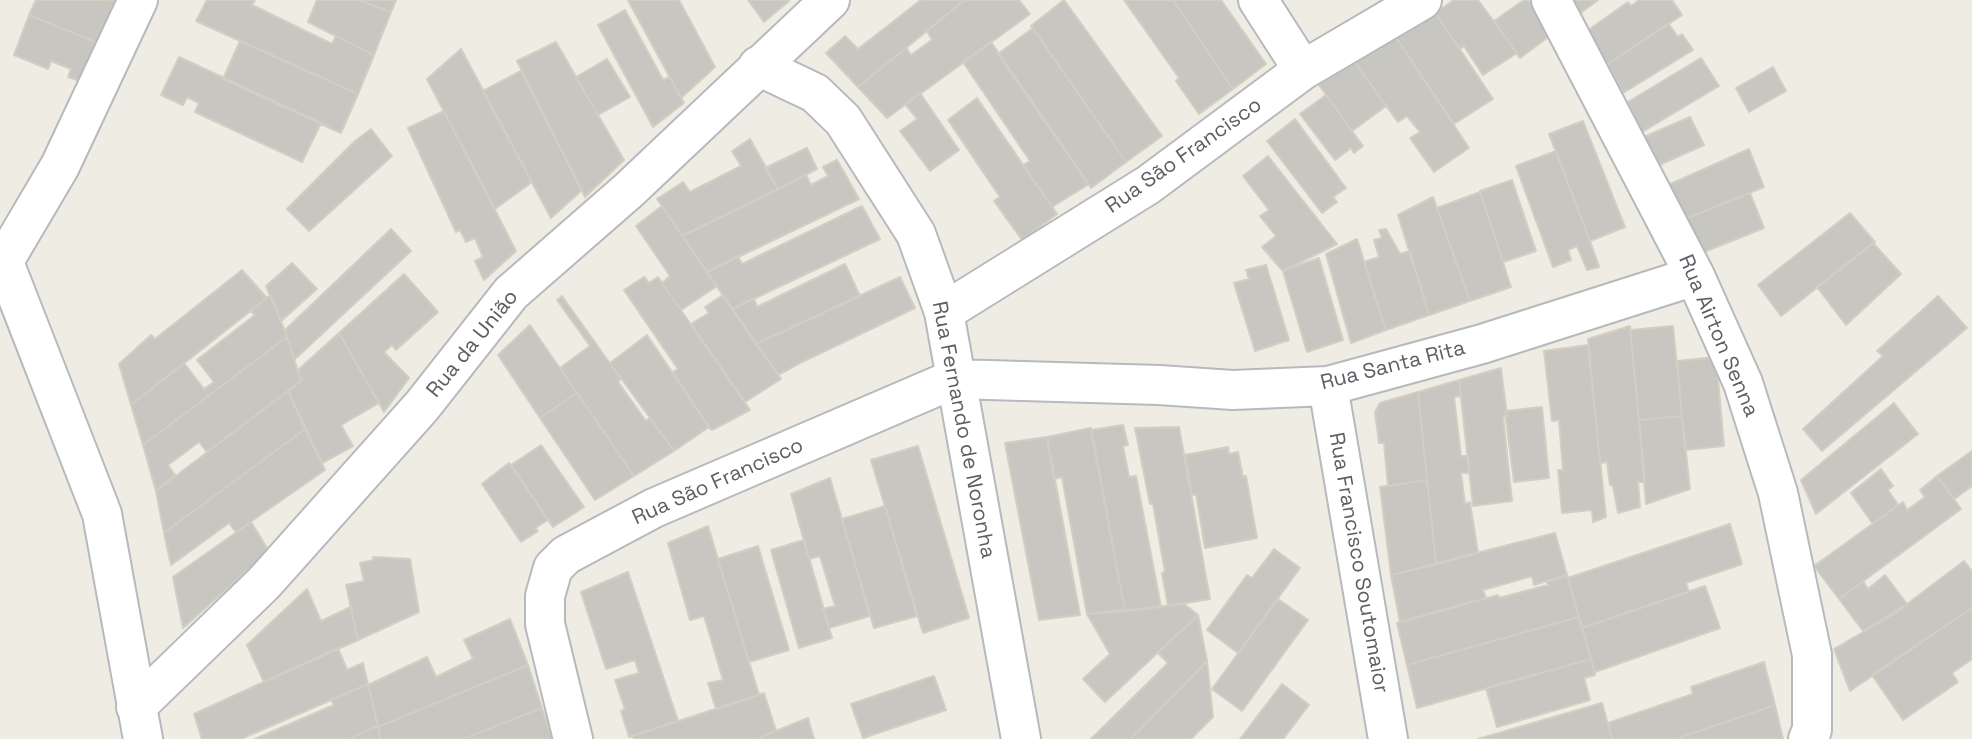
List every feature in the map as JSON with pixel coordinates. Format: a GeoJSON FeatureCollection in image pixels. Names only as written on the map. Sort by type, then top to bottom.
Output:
{"type":"FeatureCollection","features":[{"type":"Feature","properties":{"kind":"street"},"geometry":{"type":"LineString","coordinates":[[138,0],[60,166],[2,257],[102,514],[139,723]]}},
{"type":"Feature","properties":{"kind":"street","name":"Rua da União"},"geometry":{"type":"LineString","coordinates":[[139,723],[422,406],[512,293],[629,190],[830,0]]}},
{"type":"Feature","properties":{"kind":"street"},"geometry":{"type":"LineString","coordinates":[[1258,0],[1303,70]]}},
{"type":"Feature","properties":{"kind":"street","name":"Rua São Francisco"},"geometry":{"type":"LineString","coordinates":[[944,312],[1149,185],[1303,70],[1422,0]]}},
{"type":"Feature","properties":{"kind":"street","name":"Rua Airton Senna"},"geometry":{"type":"LineString","coordinates":[[1551,0],[1695,276],[1744,383],[1778,493],[1812,655],[1812,730],[1808,739]]}},
{"type":"Feature","properties":{"kind":"street","name":"Rua Fernando de Noronha"},"geometry":{"type":"LineString","coordinates":[[758,66],[815,93],[843,120],[916,234],[944,312],[1021,739]]}},
{"type":"Feature","properties":{"kind":"street","name":"Rua Santa Rita"},"geometry":{"type":"LineString","coordinates":[[954,379],[1160,385],[1233,390],[1328,386],[1482,344],[1695,276]]}},
{"type":"Feature","properties":{"kind":"street","name":"Rua São Francisco"},"geometry":{"type":"LineString","coordinates":[[573,739],[545,624],[545,596],[553,568],[566,555],[654,508],[954,379]]}},
{"type":"Feature","properties":{"kind":"street","name":"Rua Francisco Soutomaior"},"geometry":{"type":"LineString","coordinates":[[1328,386],[1388,739]]}},
{"type":"Feature","properties":{"kind":"building"},"geometry":{"type":"Polygon","coordinates":[[[36,0],[117,2],[98,43],[29,15],[36,0]]]}},
{"type":"Feature","properties":{"kind":"building"},"geometry":{"type":"Polygon","coordinates":[[[207,0],[255,0],[252,5],[332,44],[336,36],[374,55],[358,94],[196,21],[207,0]]]}},
{"type":"Feature","properties":{"kind":"building"},"geometry":{"type":"Polygon","coordinates":[[[317,0],[359,0],[391,12],[374,55],[308,22],[317,0]]]}},
{"type":"Feature","properties":{"kind":"building"},"geometry":{"type":"Polygon","coordinates":[[[359,0],[396,0],[391,12],[359,0]]]}},
{"type":"Feature","properties":{"kind":"building"},"geometry":{"type":"Polygon","coordinates":[[[628,0],[679,0],[715,67],[681,98],[628,0]]]}},
{"type":"Feature","properties":{"kind":"building"},"geometry":{"type":"Polygon","coordinates":[[[748,0],[788,0],[789,1],[764,22],[748,0]]]}},
{"type":"Feature","properties":{"kind":"building"},"geometry":{"type":"Polygon","coordinates":[[[921,0],[965,0],[858,87],[826,53],[845,36],[858,49],[921,0]]]}},
{"type":"Feature","properties":{"kind":"building"},"geometry":{"type":"Polygon","coordinates":[[[965,0],[1019,0],[1030,14],[887,118],[858,87],[906,48],[911,55],[932,40],[927,31],[965,0]]]}},
{"type":"Feature","properties":{"kind":"building"},"geometry":{"type":"Polygon","coordinates":[[[1064,0],[1162,136],[1126,162],[1031,26],[1064,0]]]}},
{"type":"Feature","properties":{"kind":"building"},"geometry":{"type":"Polygon","coordinates":[[[1124,0],[1173,0],[1233,89],[1199,114],[1176,81],[1179,78],[1124,0]]]}},
{"type":"Feature","properties":{"kind":"building"},"geometry":{"type":"Polygon","coordinates":[[[1173,0],[1221,0],[1266,64],[1233,89],[1173,0]]]}},
{"type":"Feature","properties":{"kind":"building"},"geometry":{"type":"Polygon","coordinates":[[[1454,0],[1478,0],[1517,53],[1483,75],[1464,46],[1460,49],[1435,13],[1454,0]]]}},
{"type":"Feature","properties":{"kind":"building"},"geometry":{"type":"Polygon","coordinates":[[[1524,0],[1528,0],[1551,35],[1520,58],[1494,21],[1524,0]]]}},
{"type":"Feature","properties":{"kind":"building"},"geometry":{"type":"Polygon","coordinates":[[[1569,0],[1598,0],[1578,15],[1569,0]]]}},
{"type":"Feature","properties":{"kind":"building"},"geometry":{"type":"Polygon","coordinates":[[[1639,0],[1672,0],[1682,15],[1608,64],[1587,31],[1628,2],[1631,6],[1639,0]]]}},
{"type":"Feature","properties":{"kind":"building"},"geometry":{"type":"Polygon","coordinates":[[[1431,6],[1493,99],[1454,124],[1392,31],[1431,6]]]}},
{"type":"Feature","properties":{"kind":"building"},"geometry":{"type":"Polygon","coordinates":[[[625,10],[663,80],[670,77],[684,103],[653,127],[598,25],[625,10]]]}},
{"type":"Feature","properties":{"kind":"building"},"geometry":{"type":"Polygon","coordinates":[[[29,15],[98,43],[80,81],[68,77],[71,69],[51,61],[48,69],[14,55],[29,15]]]}},
{"type":"Feature","properties":{"kind":"building"},"geometry":{"type":"Polygon","coordinates":[[[1668,23],[1678,37],[1682,34],[1693,50],[1623,93],[1608,64],[1668,23]]]}},
{"type":"Feature","properties":{"kind":"building"},"geometry":{"type":"Polygon","coordinates":[[[1033,28],[1126,162],[1091,188],[998,54],[1033,28]]]}},
{"type":"Feature","properties":{"kind":"building"},"geometry":{"type":"Polygon","coordinates":[[[1392,31],[1469,148],[1434,172],[1410,138],[1420,132],[1407,116],[1398,122],[1353,60],[1392,31]]]}},
{"type":"Feature","properties":{"kind":"building"},"geometry":{"type":"Polygon","coordinates":[[[240,41],[358,94],[341,133],[223,79],[240,41]]]}},
{"type":"Feature","properties":{"kind":"building"},"geometry":{"type":"Polygon","coordinates":[[[556,42],[624,160],[585,197],[517,61],[556,42]]]}},
{"type":"Feature","properties":{"kind":"building"},"geometry":{"type":"Polygon","coordinates":[[[991,42],[1089,184],[1052,207],[1023,165],[1030,161],[963,62],[991,42]]]}},
{"type":"Feature","properties":{"kind":"building"},"geometry":{"type":"Polygon","coordinates":[[[461,49],[532,182],[495,209],[427,79],[461,49]]]}},
{"type":"Feature","properties":{"kind":"building"},"geometry":{"type":"Polygon","coordinates":[[[179,57],[321,123],[302,162],[195,112],[199,103],[187,97],[183,105],[161,95],[179,57]]]}},
{"type":"Feature","properties":{"kind":"building"},"geometry":{"type":"Polygon","coordinates":[[[1701,58],[1719,86],[1642,132],[1628,102],[1701,58]]]}},
{"type":"Feature","properties":{"kind":"building"},"geometry":{"type":"Polygon","coordinates":[[[607,59],[630,97],[598,115],[576,77],[607,59]]]}},
{"type":"Feature","properties":{"kind":"building"},"geometry":{"type":"Polygon","coordinates":[[[1353,60],[1386,106],[1352,131],[1319,85],[1353,60]]]}},
{"type":"Feature","properties":{"kind":"building"},"geometry":{"type":"Polygon","coordinates":[[[1773,67],[1786,91],[1749,112],[1736,88],[1773,67]]]}},
{"type":"Feature","properties":{"kind":"building"},"geometry":{"type":"Polygon","coordinates":[[[521,71],[582,190],[551,218],[483,91],[521,71]]]}},
{"type":"Feature","properties":{"kind":"building"},"geometry":{"type":"Polygon","coordinates":[[[920,93],[959,150],[930,171],[900,131],[917,119],[905,104],[920,93]]]}},
{"type":"Feature","properties":{"kind":"building"},"geometry":{"type":"Polygon","coordinates":[[[1326,95],[1363,146],[1354,153],[1351,148],[1335,160],[1300,114],[1326,95]]]}},
{"type":"Feature","properties":{"kind":"building"},"geometry":{"type":"Polygon","coordinates":[[[977,98],[1057,214],[1022,240],[994,201],[1000,197],[948,120],[977,98]]]}},
{"type":"Feature","properties":{"kind":"building"},"geometry":{"type":"Polygon","coordinates":[[[444,111],[516,251],[484,280],[475,261],[483,257],[475,238],[466,242],[460,230],[456,232],[408,128],[444,111]]]}},
{"type":"Feature","properties":{"kind":"building"},"geometry":{"type":"Polygon","coordinates":[[[1690,117],[1704,145],[1657,166],[1644,137],[1690,117]]]}},
{"type":"Feature","properties":{"kind":"building"},"geometry":{"type":"Polygon","coordinates":[[[1295,119],[1346,188],[1333,197],[1337,202],[1322,213],[1267,141],[1295,119]]]}},
{"type":"Feature","properties":{"kind":"building"},"geometry":{"type":"Polygon","coordinates":[[[1583,121],[1625,227],[1590,241],[1549,134],[1583,121]]]}},
{"type":"Feature","properties":{"kind":"building"},"geometry":{"type":"Polygon","coordinates":[[[371,129],[392,156],[309,231],[287,209],[355,141],[371,129]]]}},
{"type":"Feature","properties":{"kind":"building"},"geometry":{"type":"Polygon","coordinates":[[[750,139],[778,189],[682,236],[657,199],[683,182],[690,192],[741,166],[732,151],[750,139]]]}},
{"type":"Feature","properties":{"kind":"building"},"geometry":{"type":"Polygon","coordinates":[[[807,148],[817,169],[778,189],[765,168],[807,148]]]}},
{"type":"Feature","properties":{"kind":"building"},"geometry":{"type":"Polygon","coordinates":[[[1749,149],[1764,187],[1685,219],[1666,186],[1749,149]]]}},
{"type":"Feature","properties":{"kind":"building"},"geometry":{"type":"Polygon","coordinates":[[[1556,151],[1599,267],[1587,270],[1577,246],[1568,250],[1571,260],[1553,267],[1516,166],[1556,151]]]}},
{"type":"Feature","properties":{"kind":"building"},"geometry":{"type":"Polygon","coordinates":[[[1268,156],[1337,244],[1283,271],[1262,247],[1276,236],[1260,216],[1269,210],[1243,176],[1268,156]]]}},
{"type":"Feature","properties":{"kind":"building"},"geometry":{"type":"Polygon","coordinates":[[[837,160],[859,199],[707,272],[682,236],[806,175],[811,185],[828,176],[823,167],[837,160]]]}},
{"type":"Feature","properties":{"kind":"building"},"geometry":{"type":"Polygon","coordinates":[[[1512,180],[1536,251],[1503,262],[1480,191],[1512,180]]]}},
{"type":"Feature","properties":{"kind":"building"},"geometry":{"type":"Polygon","coordinates":[[[1480,192],[1511,287],[1470,301],[1437,208],[1480,192]]]}},
{"type":"Feature","properties":{"kind":"building"},"geometry":{"type":"Polygon","coordinates":[[[1750,193],[1764,228],[1699,254],[1685,219],[1750,193]]]}},
{"type":"Feature","properties":{"kind":"building"},"geometry":{"type":"Polygon","coordinates":[[[1433,197],[1470,301],[1429,315],[1398,215],[1433,197]]]}},
{"type":"Feature","properties":{"kind":"building"},"geometry":{"type":"Polygon","coordinates":[[[662,206],[717,286],[681,310],[662,283],[670,276],[636,226],[662,206]]]}},
{"type":"Feature","properties":{"kind":"building"},"geometry":{"type":"Polygon","coordinates":[[[862,206],[880,239],[732,309],[707,272],[738,256],[742,264],[862,206]]]}},
{"type":"Feature","properties":{"kind":"building"},"geometry":{"type":"Polygon","coordinates":[[[1850,213],[1875,242],[1781,316],[1758,285],[1850,213]]]}},
{"type":"Feature","properties":{"kind":"building"},"geometry":{"type":"Polygon","coordinates":[[[391,229],[411,251],[294,360],[285,330],[391,229]]]}},
{"type":"Feature","properties":{"kind":"building"},"geometry":{"type":"Polygon","coordinates":[[[1386,229],[1400,254],[1410,251],[1429,315],[1386,330],[1364,262],[1379,257],[1374,240],[1382,238],[1379,230],[1386,229]]]}},
{"type":"Feature","properties":{"kind":"building"},"geometry":{"type":"Polygon","coordinates":[[[1357,239],[1386,330],[1351,343],[1326,254],[1357,239]]]}},
{"type":"Feature","properties":{"kind":"building"},"geometry":{"type":"Polygon","coordinates":[[[1873,243],[1901,274],[1846,325],[1817,287],[1873,243]]]}},
{"type":"Feature","properties":{"kind":"building"},"geometry":{"type":"Polygon","coordinates":[[[1319,258],[1343,340],[1307,352],[1283,271],[1319,258]]]}},
{"type":"Feature","properties":{"kind":"building"},"geometry":{"type":"Polygon","coordinates":[[[292,263],[317,289],[281,321],[266,286],[292,263]]]}},
{"type":"Feature","properties":{"kind":"building"},"geometry":{"type":"Polygon","coordinates":[[[845,264],[860,296],[756,344],[732,309],[754,298],[757,307],[845,264]]]}},
{"type":"Feature","properties":{"kind":"building"},"geometry":{"type":"Polygon","coordinates":[[[1266,265],[1289,340],[1255,351],[1234,283],[1249,279],[1246,270],[1266,265]]]}},
{"type":"Feature","properties":{"kind":"building"},"geometry":{"type":"Polygon","coordinates":[[[242,270],[267,298],[131,405],[119,364],[151,335],[155,339],[242,270]]]}},
{"type":"Feature","properties":{"kind":"building"},"geometry":{"type":"Polygon","coordinates":[[[404,274],[438,312],[396,350],[392,345],[384,352],[409,378],[384,412],[339,333],[404,274]]]}},
{"type":"Feature","properties":{"kind":"building"},"geometry":{"type":"Polygon","coordinates":[[[644,277],[649,283],[658,277],[750,410],[712,430],[709,427],[673,372],[678,369],[624,290],[644,277]]]}},
{"type":"Feature","properties":{"kind":"building"},"geometry":{"type":"Polygon","coordinates":[[[900,277],[915,308],[778,375],[756,344],[900,277]]]}},
{"type":"Feature","properties":{"kind":"building"},"geometry":{"type":"Polygon","coordinates":[[[271,295],[287,337],[143,445],[131,405],[184,363],[204,389],[214,382],[197,360],[255,315],[250,311],[271,295]]]}},
{"type":"Feature","properties":{"kind":"building"},"geometry":{"type":"Polygon","coordinates":[[[723,295],[781,379],[745,402],[691,324],[709,313],[705,307],[723,295]]]}},
{"type":"Feature","properties":{"kind":"building"},"geometry":{"type":"Polygon","coordinates":[[[562,296],[621,379],[618,382],[646,421],[650,418],[674,451],[634,476],[560,368],[590,346],[557,300],[562,296]]]}},
{"type":"Feature","properties":{"kind":"building"},"geometry":{"type":"Polygon","coordinates":[[[1938,296],[1967,328],[1822,451],[1803,429],[1883,356],[1877,351],[1938,296]]]}},
{"type":"Feature","properties":{"kind":"building"},"geometry":{"type":"Polygon","coordinates":[[[530,325],[577,393],[540,418],[498,355],[530,325]]]}},
{"type":"Feature","properties":{"kind":"building"},"geometry":{"type":"Polygon","coordinates":[[[1630,326],[1645,482],[1638,482],[1640,507],[1618,513],[1607,462],[1600,463],[1588,339],[1630,326]]]}},
{"type":"Feature","properties":{"kind":"building"},"geometry":{"type":"Polygon","coordinates":[[[1673,326],[1682,416],[1639,420],[1630,330],[1673,326]]]}},
{"type":"Feature","properties":{"kind":"building"},"geometry":{"type":"Polygon","coordinates":[[[339,333],[379,403],[341,425],[353,446],[322,463],[288,391],[301,381],[298,370],[339,333]]]}},
{"type":"Feature","properties":{"kind":"building"},"geometry":{"type":"Polygon","coordinates":[[[647,335],[709,427],[674,451],[610,363],[647,335]]]}},
{"type":"Feature","properties":{"kind":"building"},"geometry":{"type":"Polygon","coordinates":[[[287,337],[301,381],[207,452],[199,442],[168,465],[175,475],[156,491],[143,445],[287,337]]]}},
{"type":"Feature","properties":{"kind":"building"},"geometry":{"type":"Polygon","coordinates":[[[1588,345],[1606,517],[1593,522],[1592,510],[1562,513],[1558,470],[1563,470],[1559,420],[1552,421],[1544,351],[1588,345]]]}},
{"type":"Feature","properties":{"kind":"building"},"geometry":{"type":"Polygon","coordinates":[[[1716,357],[1724,446],[1685,450],[1677,361],[1716,357]]]}},
{"type":"Feature","properties":{"kind":"building"},"geometry":{"type":"Polygon","coordinates":[[[1501,368],[1512,501],[1473,506],[1459,380],[1501,368]]]}},
{"type":"Feature","properties":{"kind":"building"},"geometry":{"type":"Polygon","coordinates":[[[1459,380],[1461,396],[1454,397],[1461,456],[1468,456],[1469,473],[1461,473],[1465,504],[1470,502],[1478,553],[1436,564],[1418,392],[1459,380]]]}},
{"type":"Feature","properties":{"kind":"building"},"geometry":{"type":"Polygon","coordinates":[[[288,391],[305,429],[164,533],[156,491],[288,391]]]}},
{"type":"Feature","properties":{"kind":"building"},"geometry":{"type":"Polygon","coordinates":[[[1418,392],[1427,480],[1388,486],[1384,443],[1379,443],[1375,412],[1380,403],[1418,392]]]}},
{"type":"Feature","properties":{"kind":"building"},"geometry":{"type":"Polygon","coordinates":[[[577,393],[634,476],[595,500],[540,418],[577,393]]]}},
{"type":"Feature","properties":{"kind":"building"},"geometry":{"type":"Polygon","coordinates":[[[1894,403],[1918,434],[1816,514],[1801,480],[1894,403]]]}},
{"type":"Feature","properties":{"kind":"building"},"geometry":{"type":"Polygon","coordinates":[[[1542,407],[1549,478],[1514,482],[1505,411],[1542,407]]]}},
{"type":"Feature","properties":{"kind":"building"},"geometry":{"type":"Polygon","coordinates":[[[1682,416],[1690,489],[1646,504],[1639,420],[1682,416]]]}},
{"type":"Feature","properties":{"kind":"building"},"geometry":{"type":"Polygon","coordinates":[[[1123,425],[1128,445],[1123,446],[1129,477],[1136,476],[1161,607],[1125,611],[1091,430],[1123,425]]]}},
{"type":"Feature","properties":{"kind":"building"},"geometry":{"type":"Polygon","coordinates":[[[1179,427],[1210,599],[1168,606],[1153,504],[1150,504],[1135,428],[1179,427]]]}},
{"type":"Feature","properties":{"kind":"building"},"geometry":{"type":"Polygon","coordinates":[[[1091,428],[1125,611],[1087,614],[1062,477],[1054,479],[1047,437],[1091,428]]]}},
{"type":"Feature","properties":{"kind":"building"},"geometry":{"type":"Polygon","coordinates":[[[305,429],[325,470],[236,532],[229,523],[171,565],[164,533],[305,429]]]}},
{"type":"Feature","properties":{"kind":"building"},"geometry":{"type":"Polygon","coordinates":[[[1047,437],[1080,615],[1039,620],[1005,443],[1047,437]]]}},
{"type":"Feature","properties":{"kind":"building"},"geometry":{"type":"Polygon","coordinates":[[[541,445],[584,507],[553,527],[511,465],[541,445]]]}},
{"type":"Feature","properties":{"kind":"building"},"geometry":{"type":"Polygon","coordinates":[[[918,446],[969,618],[923,633],[871,460],[918,446]]]}},
{"type":"Feature","properties":{"kind":"building"},"geometry":{"type":"Polygon","coordinates":[[[1228,447],[1229,454],[1238,452],[1243,477],[1246,476],[1257,538],[1205,548],[1196,494],[1192,495],[1185,455],[1228,447]]]}},
{"type":"Feature","properties":{"kind":"building"},"geometry":{"type":"Polygon","coordinates":[[[1972,451],[1972,486],[1954,499],[1937,476],[1972,451]]]}},
{"type":"Feature","properties":{"kind":"building"},"geometry":{"type":"Polygon","coordinates":[[[509,463],[548,520],[535,528],[538,531],[521,542],[482,484],[509,463]]]}},
{"type":"Feature","properties":{"kind":"building"},"geometry":{"type":"Polygon","coordinates":[[[1881,469],[1893,486],[1888,490],[1898,505],[1873,524],[1851,493],[1881,469]]]}},
{"type":"Feature","properties":{"kind":"building"},"geometry":{"type":"Polygon","coordinates":[[[1937,476],[1961,509],[1839,599],[1814,566],[1903,502],[1907,510],[1925,497],[1920,490],[1937,476]]]}},
{"type":"Feature","properties":{"kind":"building"},"geometry":{"type":"Polygon","coordinates":[[[830,478],[870,616],[829,628],[823,609],[835,606],[820,556],[809,559],[791,494],[830,478]]]}},
{"type":"Feature","properties":{"kind":"building"},"geometry":{"type":"Polygon","coordinates":[[[1427,480],[1436,564],[1391,575],[1380,487],[1427,480]]]}},
{"type":"Feature","properties":{"kind":"building"},"geometry":{"type":"Polygon","coordinates":[[[885,506],[917,616],[874,628],[842,519],[885,506]]]}},
{"type":"Feature","properties":{"kind":"building"},"geometry":{"type":"Polygon","coordinates":[[[251,522],[269,551],[183,628],[173,577],[251,522]]]}},
{"type":"Feature","properties":{"kind":"building"},"geometry":{"type":"Polygon","coordinates":[[[1730,524],[1742,564],[1686,583],[1689,592],[1582,628],[1568,578],[1730,524]]]}},
{"type":"Feature","properties":{"kind":"building"},"geometry":{"type":"Polygon","coordinates":[[[708,526],[759,695],[716,709],[708,683],[723,680],[704,616],[690,620],[668,543],[708,526]]]}},
{"type":"Feature","properties":{"kind":"building"},"geometry":{"type":"Polygon","coordinates":[[[1555,533],[1567,575],[1534,585],[1532,576],[1483,590],[1486,598],[1400,622],[1391,575],[1555,533]]]}},
{"type":"Feature","properties":{"kind":"building"},"geometry":{"type":"Polygon","coordinates":[[[804,540],[832,638],[799,648],[771,550],[804,540]]]}},
{"type":"Feature","properties":{"kind":"building"},"geometry":{"type":"Polygon","coordinates":[[[758,546],[789,650],[749,662],[718,559],[758,546]]]}},
{"type":"Feature","properties":{"kind":"building"},"geometry":{"type":"Polygon","coordinates":[[[1274,549],[1300,568],[1238,653],[1207,630],[1247,575],[1252,578],[1274,549]]]}},
{"type":"Feature","properties":{"kind":"building"},"geometry":{"type":"Polygon","coordinates":[[[373,557],[410,559],[419,612],[358,640],[346,585],[364,581],[360,563],[374,560],[373,557]]]}},
{"type":"Feature","properties":{"kind":"building"},"geometry":{"type":"Polygon","coordinates":[[[1964,561],[1972,571],[1972,608],[1850,691],[1834,649],[1894,614],[1964,561]]]}},
{"type":"Feature","properties":{"kind":"building"},"geometry":{"type":"Polygon","coordinates":[[[628,572],[678,721],[629,737],[621,711],[625,709],[615,680],[639,673],[635,660],[606,669],[581,592],[628,572]]]}},
{"type":"Feature","properties":{"kind":"building"},"geometry":{"type":"Polygon","coordinates":[[[1567,575],[1579,617],[1407,665],[1397,623],[1498,595],[1499,598],[1548,585],[1547,582],[1567,575]]]}},
{"type":"Feature","properties":{"kind":"building"},"geometry":{"type":"Polygon","coordinates":[[[1885,575],[1907,604],[1863,631],[1839,599],[1863,581],[1868,589],[1885,575]]]}},
{"type":"Feature","properties":{"kind":"building"},"geometry":{"type":"Polygon","coordinates":[[[1705,586],[1720,628],[1595,672],[1582,628],[1705,586]]]}},
{"type":"Feature","properties":{"kind":"building"},"geometry":{"type":"Polygon","coordinates":[[[307,589],[321,621],[351,607],[358,640],[264,682],[247,645],[307,589]]]}},
{"type":"Feature","properties":{"kind":"building"},"geometry":{"type":"Polygon","coordinates":[[[1278,599],[1308,620],[1242,711],[1212,689],[1278,599]]]}},
{"type":"Feature","properties":{"kind":"building"},"geometry":{"type":"Polygon","coordinates":[[[1184,604],[1198,615],[1105,702],[1083,679],[1110,654],[1087,614],[1184,604]]]}},
{"type":"Feature","properties":{"kind":"building"},"geometry":{"type":"Polygon","coordinates":[[[1972,608],[1972,659],[1952,673],[1958,682],[1903,720],[1872,675],[1972,608]]]}},
{"type":"Feature","properties":{"kind":"building"},"geometry":{"type":"Polygon","coordinates":[[[1198,615],[1207,661],[1131,739],[1091,739],[1168,663],[1158,653],[1198,615]]]}},
{"type":"Feature","properties":{"kind":"building"},"geometry":{"type":"Polygon","coordinates":[[[1579,617],[1591,659],[1417,708],[1407,665],[1579,617]]]}},
{"type":"Feature","properties":{"kind":"building"},"geometry":{"type":"Polygon","coordinates":[[[510,619],[528,665],[378,727],[368,685],[427,657],[436,677],[473,659],[464,640],[510,619]]]}},
{"type":"Feature","properties":{"kind":"building"},"geometry":{"type":"Polygon","coordinates":[[[338,648],[347,670],[363,663],[368,684],[241,739],[202,739],[194,714],[338,648]]]}},
{"type":"Feature","properties":{"kind":"building"},"geometry":{"type":"Polygon","coordinates":[[[1591,659],[1595,675],[1584,678],[1590,700],[1497,727],[1486,688],[1591,659]]]}},
{"type":"Feature","properties":{"kind":"building"},"geometry":{"type":"Polygon","coordinates":[[[1207,661],[1213,717],[1191,739],[1131,739],[1207,661]]]}},
{"type":"Feature","properties":{"kind":"building"},"geometry":{"type":"Polygon","coordinates":[[[1764,662],[1775,705],[1676,739],[1612,739],[1608,723],[1693,694],[1691,687],[1764,662]]]}},
{"type":"Feature","properties":{"kind":"building"},"geometry":{"type":"Polygon","coordinates":[[[528,665],[542,708],[463,739],[381,739],[378,727],[528,665]]]}},
{"type":"Feature","properties":{"kind":"building"},"geometry":{"type":"Polygon","coordinates":[[[934,676],[946,710],[863,738],[851,704],[934,676]]]}},
{"type":"Feature","properties":{"kind":"building"},"geometry":{"type":"Polygon","coordinates":[[[368,684],[378,726],[349,739],[255,739],[334,705],[331,700],[368,684]]]}},
{"type":"Feature","properties":{"kind":"building"},"geometry":{"type":"Polygon","coordinates":[[[1282,684],[1309,705],[1283,739],[1240,739],[1282,684]]]}},
{"type":"Feature","properties":{"kind":"building"},"geometry":{"type":"Polygon","coordinates":[[[764,693],[776,731],[757,739],[634,739],[633,736],[764,693]]]}},
{"type":"Feature","properties":{"kind":"building"},"geometry":{"type":"Polygon","coordinates":[[[1602,703],[1612,739],[1478,739],[1602,703]]]}},
{"type":"Feature","properties":{"kind":"building"},"geometry":{"type":"Polygon","coordinates":[[[1775,705],[1783,739],[1676,739],[1775,705]]]}},
{"type":"Feature","properties":{"kind":"building"},"geometry":{"type":"Polygon","coordinates":[[[542,708],[552,739],[463,739],[542,708]]]}},
{"type":"Feature","properties":{"kind":"building"},"geometry":{"type":"Polygon","coordinates":[[[808,718],[814,739],[757,739],[776,731],[808,718]]]}},
{"type":"Feature","properties":{"kind":"building"},"geometry":{"type":"Polygon","coordinates":[[[378,726],[381,739],[349,739],[378,726]]]}}]}
